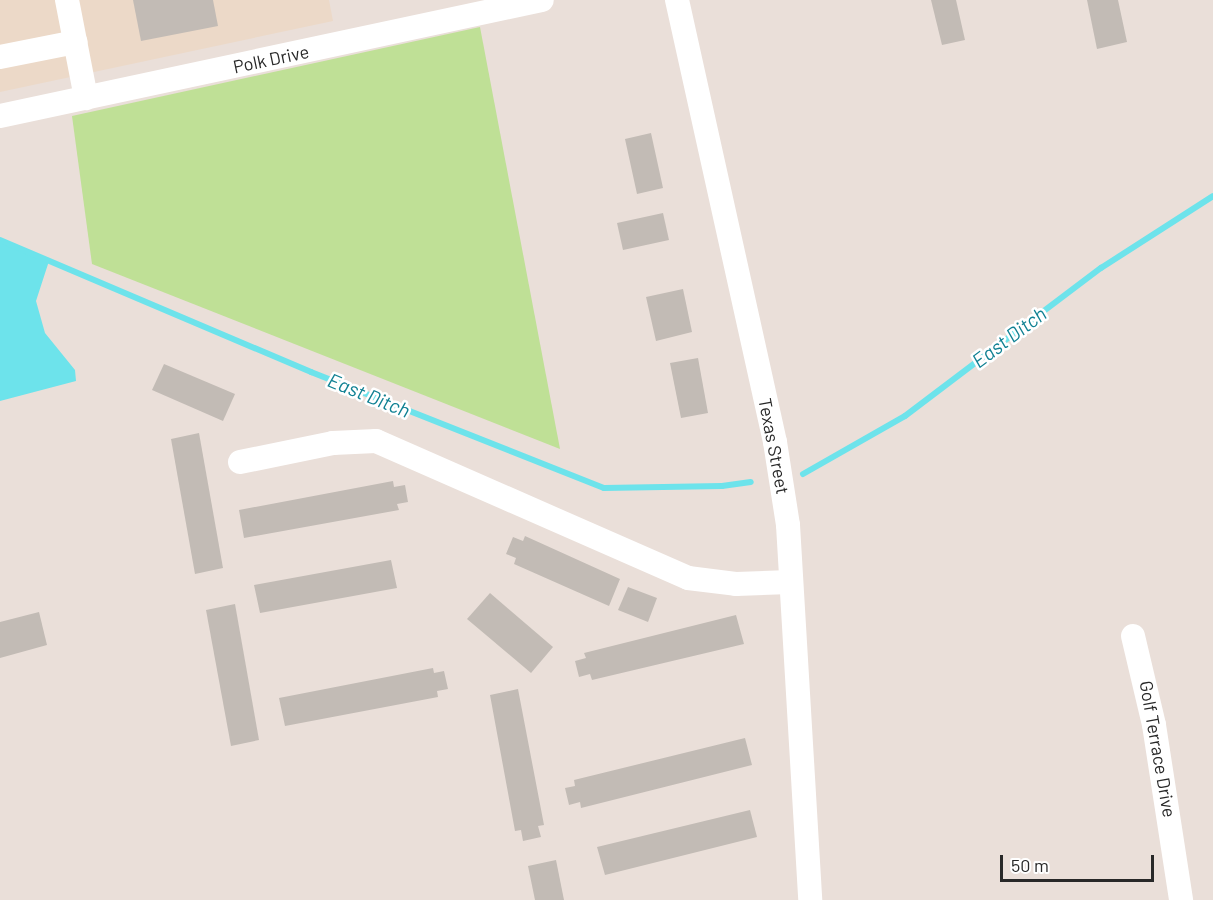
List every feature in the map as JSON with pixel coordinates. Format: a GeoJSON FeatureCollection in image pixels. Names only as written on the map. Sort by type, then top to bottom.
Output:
{"type":"FeatureCollection","features":[{"type":"Feature","properties":{"kind":"street"},"geometry":{"type":"LineString","coordinates":[[68,0],[87,98]]}},
{"type":"Feature","properties":{"kind":"street","name":"Polk Drive"},"geometry":{"type":"LineString","coordinates":[[0,116],[542,0]]}},
{"type":"Feature","properties":{"kind":"street","name":"Texas Street"},"geometry":{"type":"LineString","coordinates":[[677,0],[775,442],[788,525],[810,900]]}},
{"type":"Feature","properties":{"kind":"street"},"geometry":{"type":"LineString","coordinates":[[0,57],[76,42]]}},
{"type":"Feature","properties":{"kind":"street"},"geometry":{"type":"LineString","coordinates":[[240,462],[333,443],[376,441],[688,578],[736,584],[790,582]]}},
{"type":"Feature","properties":{"kind":"street","name":"Golf Terrace Drive"},"geometry":{"type":"LineString","coordinates":[[1133,636],[1154,725],[1181,900]]}},
{"type":"Feature","properties":{"kind":"shaded area"},"geometry":{"type":"Polygon","coordinates":[[[0,0],[329,0],[333,21],[0,92],[0,0]]]}},
{"type":"Feature","properties":{"kind":"green space"},"geometry":{"type":"Polygon","coordinates":[[[480,27],[560,449],[92,264],[72,116],[480,27]]]}},
{"type":"Feature","properties":{"kind":"water"},"geometry":{"type":"Polygon","coordinates":[[[0,240],[49,261],[36,301],[45,333],[75,370],[76,381],[0,401],[0,240]]]}},
{"type":"Feature","properties":{"kind":"building"},"geometry":{"type":"Polygon","coordinates":[[[133,0],[213,0],[218,26],[141,41],[133,0]]]}},
{"type":"Feature","properties":{"kind":"building"},"geometry":{"type":"Polygon","coordinates":[[[931,0],[956,0],[965,40],[942,45],[931,0]]]}},
{"type":"Feature","properties":{"kind":"building"},"geometry":{"type":"Polygon","coordinates":[[[1087,0],[1118,0],[1127,42],[1097,49],[1087,0]]]}},
{"type":"Feature","properties":{"kind":"building"},"geometry":{"type":"Polygon","coordinates":[[[651,133],[663,188],[637,194],[625,139],[651,133]]]}},
{"type":"Feature","properties":{"kind":"building"},"geometry":{"type":"Polygon","coordinates":[[[663,213],[669,240],[623,250],[617,223],[663,213]]]}},
{"type":"Feature","properties":{"kind":"building"},"geometry":{"type":"Polygon","coordinates":[[[683,289],[692,332],[656,341],[646,297],[683,289]]]}},
{"type":"Feature","properties":{"kind":"building"},"geometry":{"type":"Polygon","coordinates":[[[698,358],[708,413],[681,418],[670,363],[698,358]]]}},
{"type":"Feature","properties":{"kind":"building"},"geometry":{"type":"Polygon","coordinates":[[[164,364],[235,394],[223,421],[152,390],[164,364]]]}},
{"type":"Feature","properties":{"kind":"building"},"geometry":{"type":"Polygon","coordinates":[[[199,433],[223,568],[195,574],[171,439],[199,433]]]}},
{"type":"Feature","properties":{"kind":"building"},"geometry":{"type":"Polygon","coordinates":[[[393,481],[394,487],[405,485],[408,502],[397,504],[399,510],[244,538],[239,510],[393,481]]]}},
{"type":"Feature","properties":{"kind":"building"},"geometry":{"type":"Polygon","coordinates":[[[525,536],[620,579],[609,606],[514,564],[516,558],[506,554],[513,537],[523,541],[525,536]]]}},
{"type":"Feature","properties":{"kind":"building"},"geometry":{"type":"Polygon","coordinates":[[[391,560],[397,588],[260,613],[254,585],[391,560]]]}},
{"type":"Feature","properties":{"kind":"building"},"geometry":{"type":"Polygon","coordinates":[[[628,587],[657,598],[648,622],[618,610],[628,587]]]}},
{"type":"Feature","properties":{"kind":"building"},"geometry":{"type":"Polygon","coordinates":[[[490,593],[553,647],[531,673],[467,619],[490,593]]]}},
{"type":"Feature","properties":{"kind":"building"},"geometry":{"type":"Polygon","coordinates":[[[235,604],[259,740],[231,746],[206,610],[235,604]]]}},
{"type":"Feature","properties":{"kind":"building"},"geometry":{"type":"Polygon","coordinates":[[[39,612],[47,645],[0,658],[0,622],[39,612]]]}},
{"type":"Feature","properties":{"kind":"building"},"geometry":{"type":"Polygon","coordinates":[[[736,615],[744,644],[592,680],[590,674],[579,677],[575,661],[586,658],[584,653],[736,615]]]}},
{"type":"Feature","properties":{"kind":"building"},"geometry":{"type":"Polygon","coordinates":[[[433,668],[434,673],[444,671],[448,689],[437,691],[438,697],[285,726],[279,698],[433,668]]]}},
{"type":"Feature","properties":{"kind":"building"},"geometry":{"type":"Polygon","coordinates":[[[518,689],[544,825],[538,826],[541,837],[523,841],[521,830],[515,831],[490,695],[518,689]]]}},
{"type":"Feature","properties":{"kind":"building"},"geometry":{"type":"Polygon","coordinates":[[[745,738],[752,765],[581,808],[580,802],[569,805],[565,788],[575,786],[574,780],[745,738]]]}},
{"type":"Feature","properties":{"kind":"building"},"geometry":{"type":"Polygon","coordinates":[[[750,810],[757,837],[605,875],[597,847],[750,810]]]}},
{"type":"Feature","properties":{"kind":"building"},"geometry":{"type":"Polygon","coordinates":[[[556,860],[564,900],[535,900],[528,866],[556,860]]]}},
{"type":"Feature","properties":{"kind":"waterway","name":"East Ditch"},"geometry":{"type":"LineString","coordinates":[[803,474],[905,416],[1101,268],[1213,196]]}},
{"type":"Feature","properties":{"kind":"waterway","name":"East Ditch"},"geometry":{"type":"LineString","coordinates":[[0,240],[311,372],[604,488],[722,486],[751,482]]}}]}
